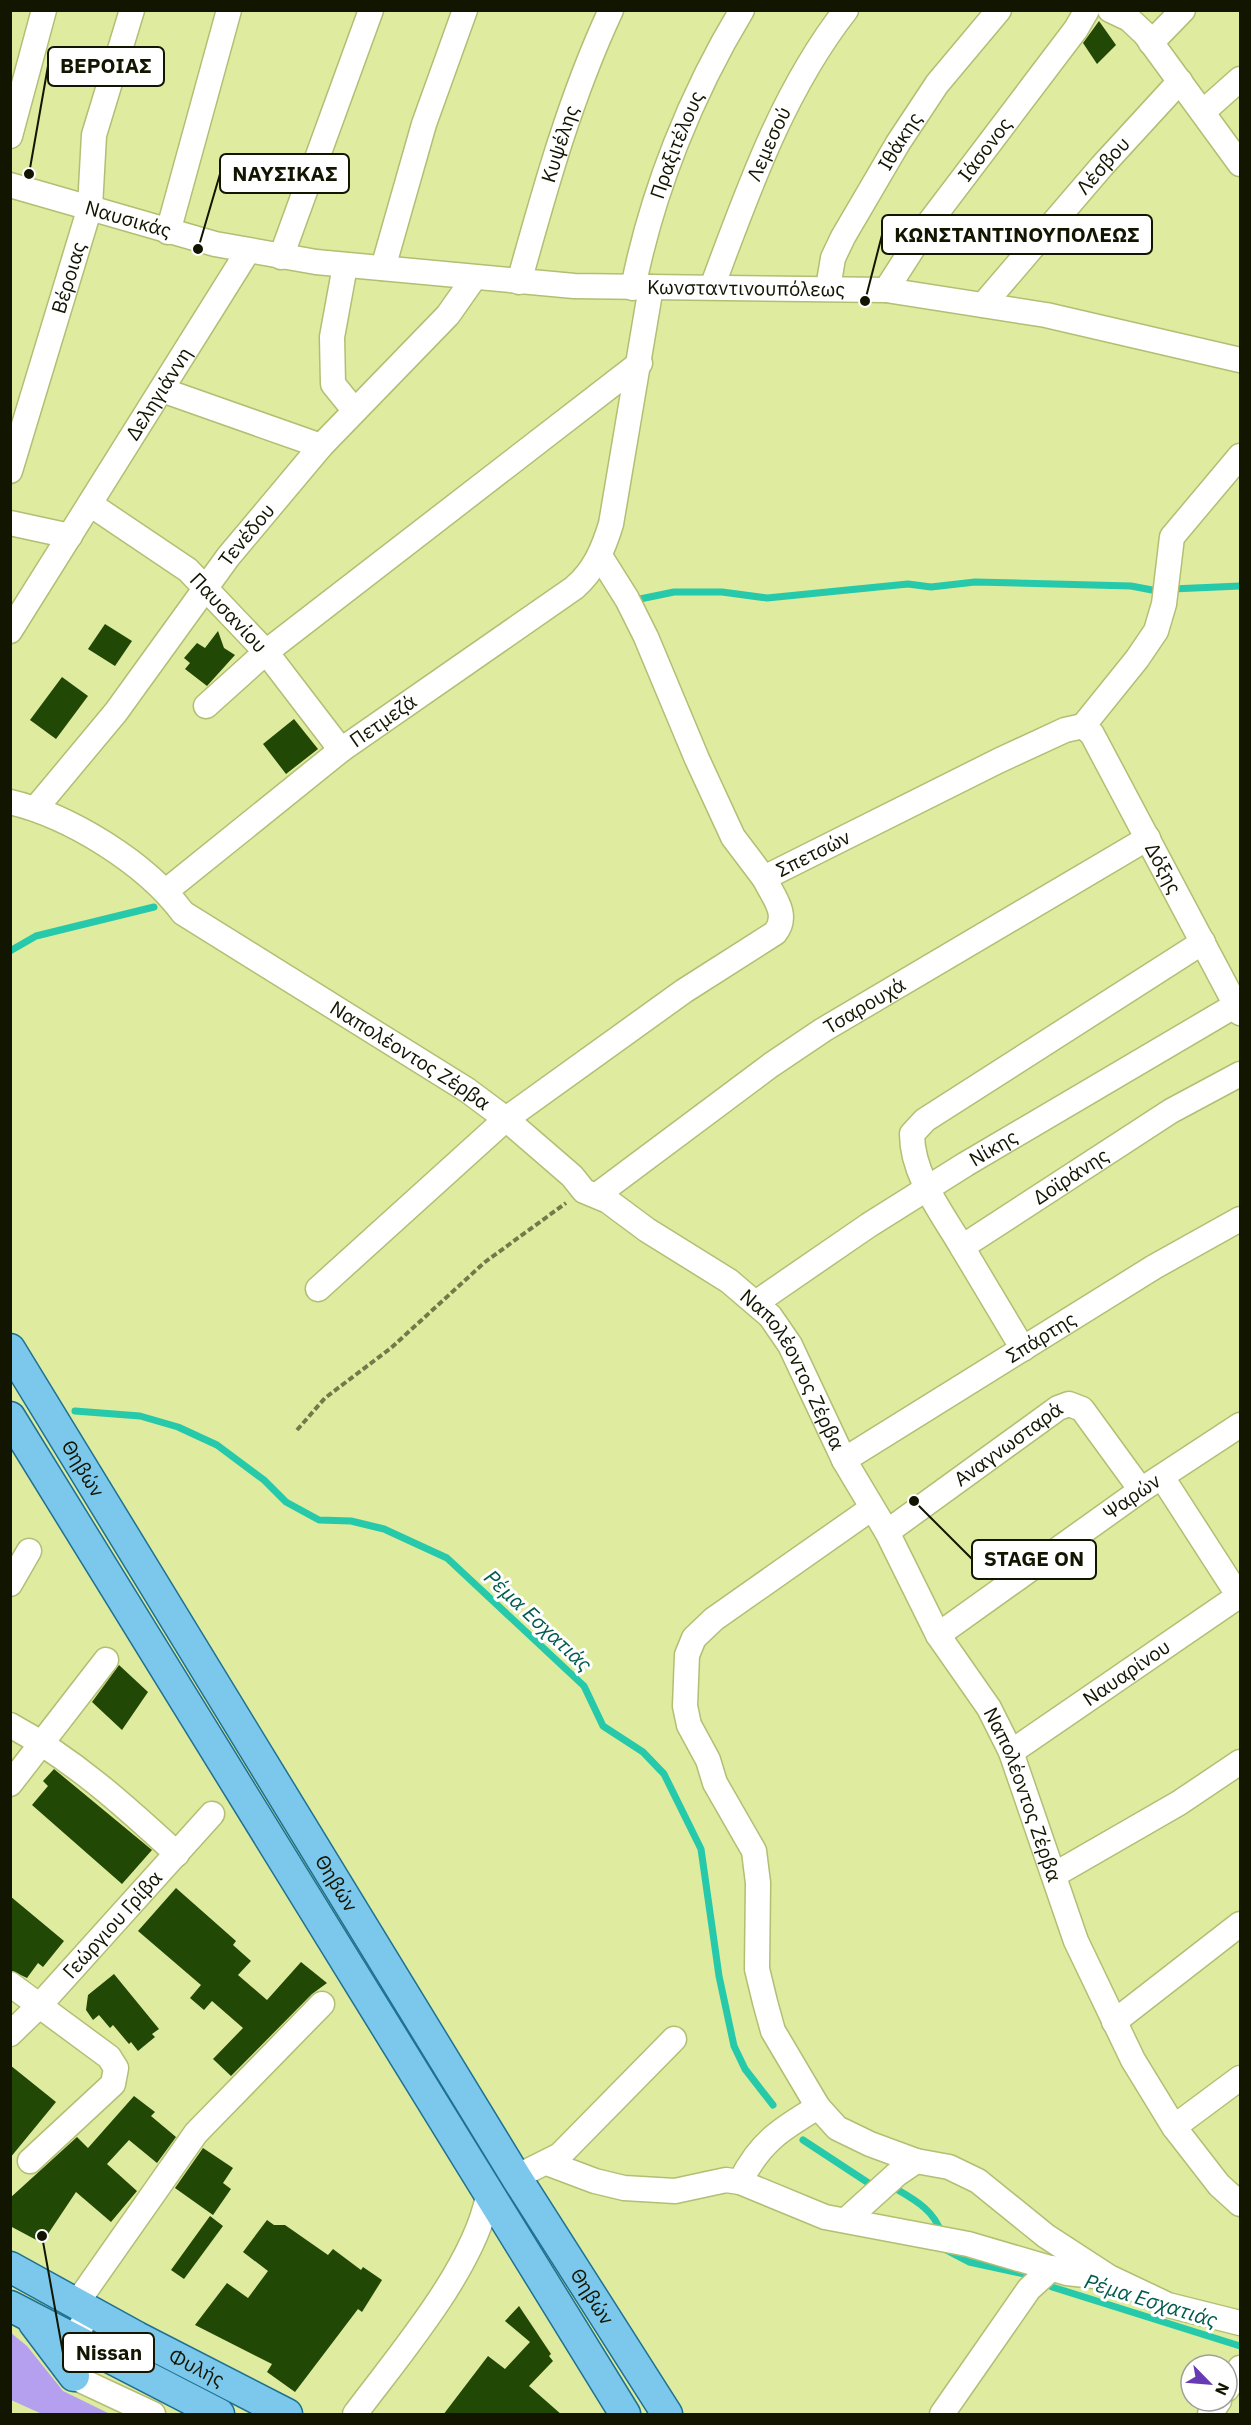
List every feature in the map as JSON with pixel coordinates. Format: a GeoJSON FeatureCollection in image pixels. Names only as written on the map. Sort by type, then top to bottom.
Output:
{"type":"FeatureCollection","features":[{"type":"Feature","properties":{"kind":"main road","name":"Θηβών"},"geometry":{"type":"LineString","coordinates":[[10,1349],[516,2177],[667,2415]]}},
{"type":"Feature","properties":{"kind":"main road","name":"Θηβών"},"geometry":{"type":"LineString","coordinates":[[10,1417],[625,2415]]}},
{"type":"Feature","properties":{"kind":"main road","name":"Φυλής"},"geometry":{"type":"LineString","coordinates":[[10,2267],[287,2415]]}},
{"type":"Feature","properties":{"kind":"main road","name":"Φυλής"},"geometry":{"type":"LineString","coordinates":[[20,2311],[219,2415]]}},
{"type":"Feature","properties":{"kind":"main road"},"geometry":{"type":"LineString","coordinates":[[20,2311],[74,2376]]}},
{"type":"Feature","properties":{"kind":"street"},"geometry":{"type":"LineString","coordinates":[[10,136],[44,10]]}},
{"type":"Feature","properties":{"kind":"street","name":"Βέροιας"},"geometry":{"type":"LineString","coordinates":[[10,471],[90,207],[94,135],[132,10]]}},
{"type":"Feature","properties":{"kind":"street"},"geometry":{"type":"LineString","coordinates":[[168,232],[229,10]]}},
{"type":"Feature","properties":{"kind":"street"},"geometry":{"type":"LineString","coordinates":[[281,256],[371,10]]}},
{"type":"Feature","properties":{"kind":"street"},"geometry":{"type":"LineString","coordinates":[[383,268],[424,124],[465,10]]}},
{"type":"Feature","properties":{"kind":"street","name":"Κυψέλης"},"geometry":{"type":"LineString","coordinates":[[519,282],[557,144],[584,72],[611,10]]}},
{"type":"Feature","properties":{"kind":"street","name":"Πραξιτέλους"},"geometry":{"type":"LineString","coordinates":[[640,363],[642,287],[652,212],[701,88],[742,10]]}},
{"type":"Feature","properties":{"kind":"street","name":"Λεμεσού"},"geometry":{"type":"LineString","coordinates":[[712,287],[749,189],[777,125],[809,64],[846,10]]}},
{"type":"Feature","properties":{"kind":"street","name":"Ιθάκης"},"geometry":{"type":"LineString","coordinates":[[828,288],[833,258],[843,237],[898,143],[937,84],[999,10]]}},
{"type":"Feature","properties":{"kind":"street","name":"Ιάσονος"},"geometry":{"type":"LineString","coordinates":[[886,290],[929,223],[1076,30],[1087,10]]}},
{"type":"Feature","properties":{"kind":"street"},"geometry":{"type":"LineString","coordinates":[[1110,10],[1129,19],[1151,42],[1204,111],[1240,164]]}},
{"type":"Feature","properties":{"kind":"street"},"geometry":{"type":"LineString","coordinates":[[1151,42],[1183,10]]}},
{"type":"Feature","properties":{"kind":"street"},"geometry":{"type":"LineString","coordinates":[[1204,111],[1240,79]]}},
{"type":"Feature","properties":{"kind":"street","name":"Λέσβου"},"geometry":{"type":"LineString","coordinates":[[982,305],[1102,165],[1180,81]]}},
{"type":"Feature","properties":{"kind":"street","name":"Ναυσικάς"},"geometry":{"type":"LineString","coordinates":[[10,185],[168,232],[248,251],[281,256]]}},
{"type":"Feature","properties":{"kind":"street","name":"Δεληγιάννη"},"geometry":{"type":"LineString","coordinates":[[10,631],[248,251]]}},
{"type":"Feature","properties":{"kind":"street","name":"Κωνσταντινουπόλεως"},"geometry":{"type":"LineString","coordinates":[[281,256],[345,266],[519,282],[642,287],[886,290],[1090,325],[1240,360]]}},
{"type":"Feature","properties":{"kind":"street"},"geometry":{"type":"LineString","coordinates":[[345,266],[332,337],[332,375],[333,384],[354,411]]}},
{"type":"Feature","properties":{"kind":"street","name":"Τενέδου"},"geometry":{"type":"LineString","coordinates":[[36,808],[116,712],[228,556],[321,446],[448,315],[474,278]]}},
{"type":"Feature","properties":{"kind":"street"},"geometry":{"type":"LineString","coordinates":[[206,706],[266,652],[640,363]]}},
{"type":"Feature","properties":{"kind":"street","name":"Πετμεζά"},"geometry":{"type":"LineString","coordinates":[[166,891],[341,750],[574,588],[600,556],[611,525],[640,363]]}},
{"type":"Feature","properties":{"kind":"street"},"geometry":{"type":"LineString","coordinates":[[162,390],[321,446]]}},
{"type":"Feature","properties":{"kind":"street"},"geometry":{"type":"LineString","coordinates":[[1083,726],[1137,659],[1156,631],[1164,604],[1172,537],[1240,456]]}},
{"type":"Feature","properties":{"kind":"street","name":"Παυσανίου"},"geometry":{"type":"LineString","coordinates":[[90,504],[170,555],[205,589],[266,652],[341,750]]}},
{"type":"Feature","properties":{"kind":"street"},"geometry":{"type":"LineString","coordinates":[[10,523],[70,536]]}},
{"type":"Feature","properties":{"kind":"street"},"geometry":{"type":"LineString","coordinates":[[600,556],[627,599],[646,638],[733,837],[764,878]]}},
{"type":"Feature","properties":{"kind":"street","name":"Δόξης"},"geometry":{"type":"LineString","coordinates":[[1083,726],[1092,734],[1238,1009]]}},
{"type":"Feature","properties":{"kind":"street","name":"Σπετσών"},"geometry":{"type":"LineString","coordinates":[[318,1289],[506,1119],[684,991],[776,933],[782,925],[782,915],[764,878],[998,761],[1065,730],[1083,726]]}},
{"type":"Feature","properties":{"kind":"street","name":"Ναπολέοντος Ζέρβα"},"geometry":{"type":"LineString","coordinates":[[10,802],[36,808],[90,837],[141,869],[166,891],[183,913],[467,1090],[506,1119],[590,1193],[729,1281],[757,1302],[790,1346],[844,1460],[887,1532],[938,1635],[988,1708],[1011,1752],[1076,1941],[1133,2060],[1174,2127],[1219,2185],[1240,2204]]}},
{"type":"Feature","properties":{"kind":"street","name":"Τσαρουχά"},"geometry":{"type":"LineString","coordinates":[[590,1193],[823,1030],[1148,838]]}},
{"type":"Feature","properties":{"kind":"street"},"geometry":{"type":"LineString","coordinates":[[1023,1349],[928,1189],[912,1151],[912,1134],[925,1120],[1203,942]]}},
{"type":"Feature","properties":{"kind":"street","name":"Νίκης"},"geometry":{"type":"LineString","coordinates":[[757,1302],[869,1225],[1009,1138],[1238,1009]]}},
{"type":"Feature","properties":{"kind":"street","name":"Δοϊράνης"},"geometry":{"type":"LineString","coordinates":[[962,1247],[1171,1111],[1240,1074]]}},
{"type":"Feature","properties":{"kind":"street","name":"Σπάρτης"},"geometry":{"type":"LineString","coordinates":[[844,1460],[1154,1267],[1240,1219]]}},
{"type":"Feature","properties":{"kind":"street","name":"Αναγνωσταρά"},"geometry":{"type":"LineString","coordinates":[[887,1532],[1058,1408],[1069,1404],[1082,1409],[1141,1490]]}},
{"type":"Feature","properties":{"kind":"street","name":"Ψαρών"},"geometry":{"type":"LineString","coordinates":[[938,1635],[1141,1490],[1240,1425]]}},
{"type":"Feature","properties":{"kind":"street"},"geometry":{"type":"LineString","coordinates":[[1162,1477],[1240,1596]]}},
{"type":"Feature","properties":{"kind":"street"},"geometry":{"type":"LineString","coordinates":[[872,1508],[714,1619],[694,1638],[687,1655],[685,1706],[689,1725],[708,1760],[715,1783],[754,1851],[758,1883],[757,1969],[773,2031],[818,2107],[837,2128],[870,2144],[916,2161],[949,2167],[978,2181],[1046,2236],[1109,2277],[1168,2305],[1240,2323]]}},
{"type":"Feature","properties":{"kind":"street"},"geometry":{"type":"LineString","coordinates":[[10,1584],[29,1551]]}},
{"type":"Feature","properties":{"kind":"street","name":"Ναυαρίνου"},"geometry":{"type":"LineString","coordinates":[[1011,1752],[1240,1596]]}},
{"type":"Feature","properties":{"kind":"street"},"geometry":{"type":"LineString","coordinates":[[10,1784],[106,1660]]}},
{"type":"Feature","properties":{"kind":"street"},"geometry":{"type":"LineString","coordinates":[[10,1725],[43,1742],[99,1784],[177,1854]]}},
{"type":"Feature","properties":{"kind":"street"},"geometry":{"type":"LineString","coordinates":[[1054,1875],[1179,1803],[1240,1762]]}},
{"type":"Feature","properties":{"kind":"street","name":"Γεώργιου Γρίβα"},"geometry":{"type":"LineString","coordinates":[[10,2034],[39,2006],[212,1814]]}},
{"type":"Feature","properties":{"kind":"street"},"geometry":{"type":"LineString","coordinates":[[1114,2022],[1240,1924]]}},
{"type":"Feature","properties":{"kind":"street"},"geometry":{"type":"LineString","coordinates":[[10,1984],[109,2057],[116,2068],[113,2084],[30,2161]]}},
{"type":"Feature","properties":{"kind":"street"},"geometry":{"type":"LineString","coordinates":[[153,2415],[74,2376],[69,2362],[86,2346],[93,2313],[196,2133],[322,2004]]}},
{"type":"Feature","properties":{"kind":"street"},"geometry":{"type":"LineString","coordinates":[[516,2177],[560,2155],[674,2039]]}},
{"type":"Feature","properties":{"kind":"street"},"geometry":{"type":"LineString","coordinates":[[1174,2127],[1240,2078]]}},
{"type":"Feature","properties":{"kind":"street"},"geometry":{"type":"LineString","coordinates":[[740,2181],[749,2164],[767,2141],[780,2129],[818,2107]]}},
{"type":"Feature","properties":{"kind":"street"},"geometry":{"type":"LineString","coordinates":[[846,2220],[897,2174],[916,2161]]}},
{"type":"Feature","properties":{"kind":"street"},"geometry":{"type":"LineString","coordinates":[[547,2163],[595,2181],[624,2187],[675,2191],[726,2180],[740,2181],[797,2207],[846,2220],[968,2244],[1052,2268],[1109,2277]]}},
{"type":"Feature","properties":{"kind":"street"},"geometry":{"type":"LineString","coordinates":[[355,2415],[439,2300],[484,2219],[488,2196]]}},
{"type":"Feature","properties":{"kind":"street"},"geometry":{"type":"LineString","coordinates":[[942,2415],[1029,2289],[1052,2268]]}},
{"type":"Feature","properties":{"kind":"street"},"geometry":{"type":"LineString","coordinates":[[86,2346],[95,2362],[98,2376],[111,2395]]}},
{"type":"Feature","properties":{"kind":"path"},"geometry":{"type":"LineString","coordinates":[[297,1430],[325,1398],[391,1348],[485,1263],[590,1193]]}},
{"type":"Feature","properties":{"kind":"shaded area"},"geometry":{"type":"Polygon","coordinates":[[[11,2333],[27,2346],[63,2391],[110,2414],[42,2414],[11,2400],[11,2333]]]}},
{"type":"Feature","properties":{"kind":"building"},"geometry":{"type":"Polygon","coordinates":[[[1099,21],[1116,45],[1097,64],[1083,43],[1099,21]]]}},
{"type":"Feature","properties":{"kind":"building"},"geometry":{"type":"Polygon","coordinates":[[[105,624],[132,641],[115,666],[88,649],[105,624]]]}},
{"type":"Feature","properties":{"kind":"building"},"geometry":{"type":"Polygon","coordinates":[[[218,631],[224,648],[235,655],[207,686],[185,669],[190,663],[184,658],[197,643],[205,648],[218,631]]]}},
{"type":"Feature","properties":{"kind":"building"},"geometry":{"type":"Polygon","coordinates":[[[62,677],[88,696],[56,739],[30,720],[62,677]]]}},
{"type":"Feature","properties":{"kind":"building"},"geometry":{"type":"Polygon","coordinates":[[[294,719],[318,749],[286,774],[263,744],[294,719]]]}},
{"type":"Feature","properties":{"kind":"building"},"geometry":{"type":"Polygon","coordinates":[[[119,1665],[148,1692],[122,1730],[92,1702],[119,1665]]]}},
{"type":"Feature","properties":{"kind":"building"},"geometry":{"type":"Polygon","coordinates":[[[54,1769],[152,1850],[122,1884],[32,1805],[48,1786],[43,1781],[54,1769]]]}},
{"type":"Feature","properties":{"kind":"building"},"geometry":{"type":"Polygon","coordinates":[[[176,1888],[236,1941],[233,1945],[251,1961],[238,1975],[267,2000],[301,1962],[327,1983],[312,1994],[231,2076],[213,2059],[243,2028],[212,2001],[204,2010],[190,1998],[201,1985],[138,1931],[176,1888]]]}},
{"type":"Feature","properties":{"kind":"building"},"geometry":{"type":"Polygon","coordinates":[[[10,1896],[64,1941],[43,1967],[38,1963],[27,1978],[10,1970],[10,1896]]]}},
{"type":"Feature","properties":{"kind":"building"},"geometry":{"type":"Polygon","coordinates":[[[114,1974],[159,2029],[152,2034],[155,2037],[138,2051],[113,2025],[110,2028],[99,2015],[93,2020],[86,2010],[88,1995],[114,1974]]]}},
{"type":"Feature","properties":{"kind":"building"},"geometry":{"type":"Polygon","coordinates":[[[10,2065],[56,2102],[10,2158],[10,2065]]]}},
{"type":"Feature","properties":{"kind":"building"},"geometry":{"type":"Polygon","coordinates":[[[134,2096],[155,2112],[151,2116],[176,2137],[157,2163],[129,2140],[107,2164],[137,2191],[111,2222],[76,2192],[42,2243],[10,2226],[10,2198],[77,2137],[88,2148],[134,2096]]]}},
{"type":"Feature","properties":{"kind":"building"},"geometry":{"type":"Polygon","coordinates":[[[203,2148],[233,2168],[223,2183],[231,2189],[213,2215],[175,2188],[203,2148]]]}},
{"type":"Feature","properties":{"kind":"building"},"geometry":{"type":"Polygon","coordinates":[[[210,2216],[223,2226],[184,2279],[171,2270],[210,2216]]]}},
{"type":"Feature","properties":{"kind":"building"},"geometry":{"type":"Polygon","coordinates":[[[267,2220],[274,2225],[285,2225],[328,2255],[333,2249],[361,2270],[363,2267],[382,2280],[362,2312],[358,2309],[295,2392],[267,2372],[272,2364],[195,2325],[227,2283],[248,2298],[268,2271],[243,2252],[267,2220]]]}},
{"type":"Feature","properties":{"kind":"building"},"geometry":{"type":"Polygon","coordinates":[[[519,2306],[551,2354],[549,2356],[553,2361],[529,2386],[562,2415],[443,2415],[488,2356],[505,2369],[530,2342],[505,2321],[519,2306]]]}},
{"type":"Feature","properties":{"kind":"waterway"},"geometry":{"type":"LineString","coordinates":[[640,599],[674,592],[722,592],[767,598],[908,584],[931,587],[975,582],[1131,586],[1152,590]]}},
{"type":"Feature","properties":{"kind":"waterway"},"geometry":{"type":"LineString","coordinates":[[1172,589],[1240,586]]}},
{"type":"Feature","properties":{"kind":"waterway"},"geometry":{"type":"LineString","coordinates":[[10,951],[36,936],[154,907]]}},
{"type":"Feature","properties":{"kind":"waterway","name":"Ρέμα Εσχατιάς"},"geometry":{"type":"LineString","coordinates":[[75,1411],[140,1416],[178,1427],[217,1445],[264,1480],[286,1502],[319,1520],[351,1521],[384,1529],[447,1558],[584,1686],[603,1726],[643,1752],[664,1774],[701,1849],[719,1976],[734,2046],[745,2069],[773,2105]]}},
{"type":"Feature","properties":{"kind":"waterway","name":"Ρέμα Εσχατιάς"},"geometry":{"type":"LineString","coordinates":[[803,2140],[870,2184]]}},
{"type":"Feature","properties":{"kind":"waterway","name":"Ρέμα Εσχατιάς"},"geometry":{"type":"LineString","coordinates":[[898,2190],[930,2213],[941,2233]]}},
{"type":"Feature","properties":{"kind":"waterway","name":"Ρέμα Εσχατιάς"},"geometry":{"type":"LineString","coordinates":[[946,2250],[969,2262],[1029,2275]]}},
{"type":"Feature","properties":{"kind":"waterway","name":"Ρέμα Εσχατιάς"},"geometry":{"type":"LineString","coordinates":[[1052,2287],[1240,2346]]}},
{"type":"Feature","properties":{"kind":"place","name":"ΒΕΡΟΙΑΣ"},"geometry":{"type":"Point","coordinates":[29,174]}},
{"type":"Feature","properties":{"kind":"place","name":"ΝΑΥΣΙΚΑΣ"},"geometry":{"type":"Point","coordinates":[198,249]}},
{"type":"Feature","properties":{"kind":"place","name":"ΚΩΝΣΤΑΝΤΙΝΟΥΠΟΛΕΩΣ"},"geometry":{"type":"Point","coordinates":[865,301]}},
{"type":"Feature","properties":{"kind":"place","name":"STAGE ON"},"geometry":{"type":"Point","coordinates":[914,1501]}},
{"type":"Feature","properties":{"kind":"place","name":"Nissan"},"geometry":{"type":"Point","coordinates":[42,2236]}}]}
